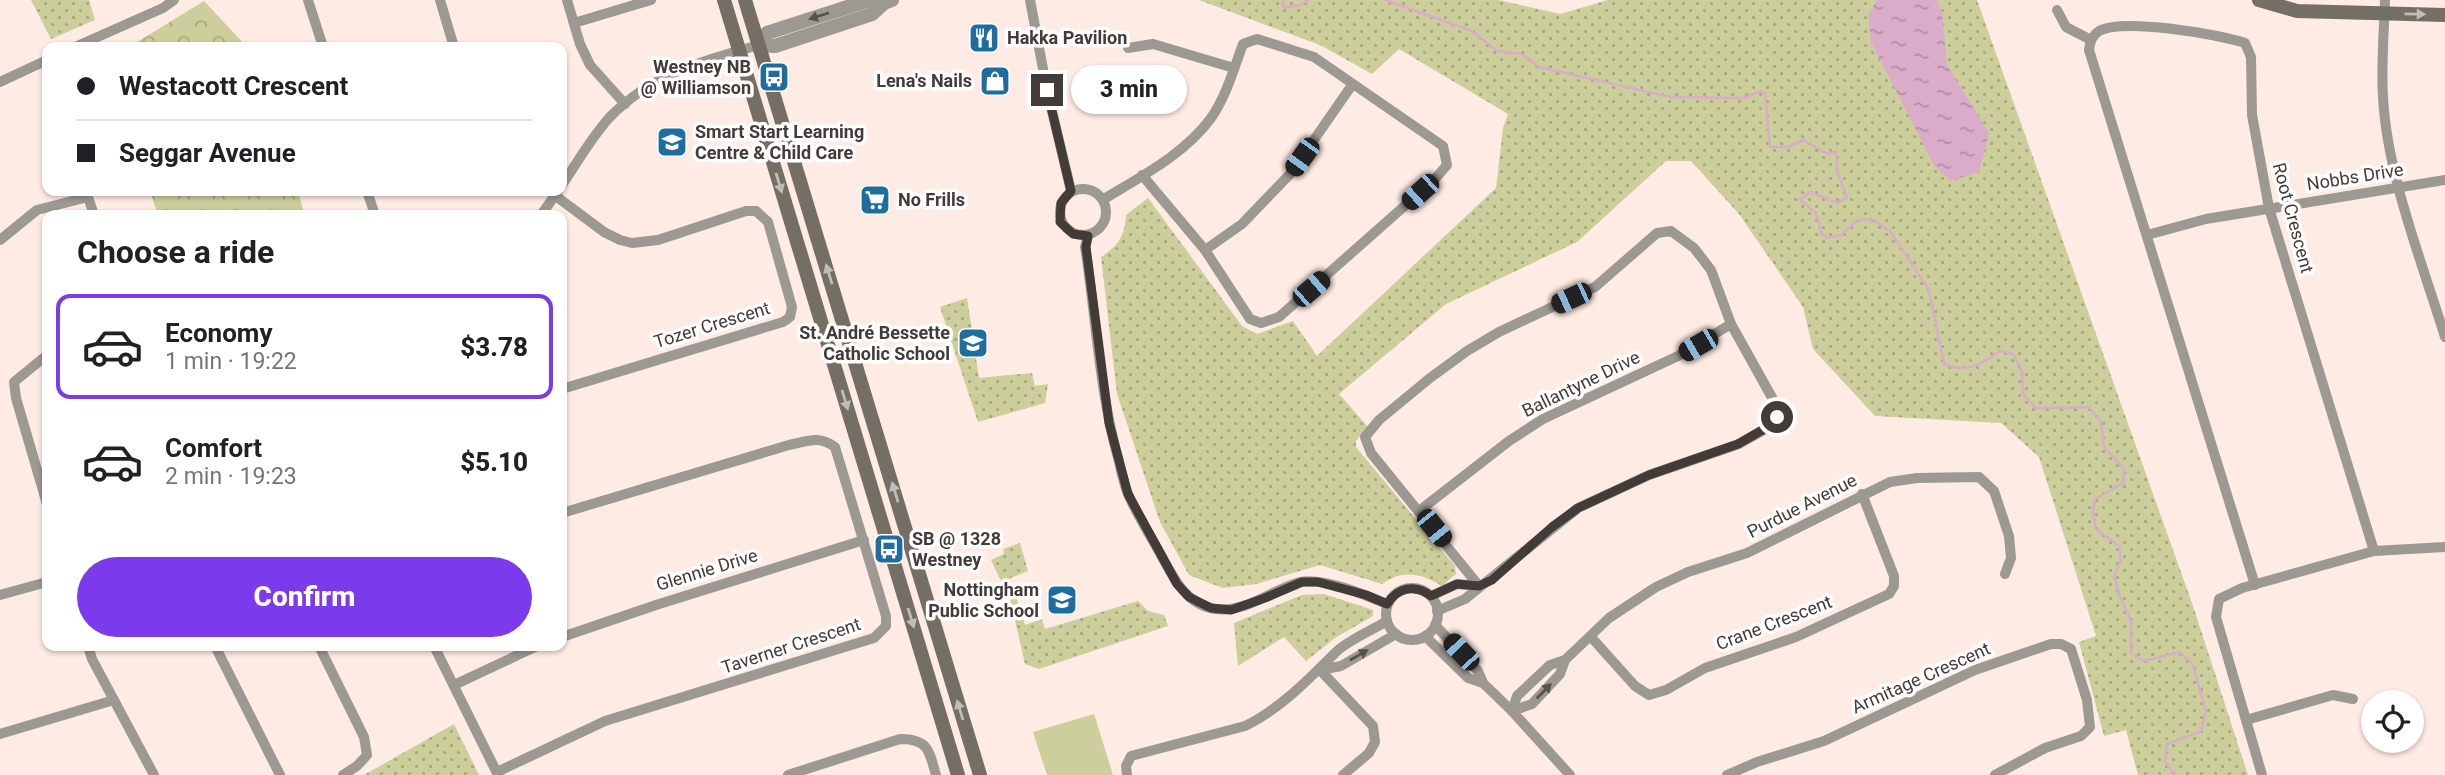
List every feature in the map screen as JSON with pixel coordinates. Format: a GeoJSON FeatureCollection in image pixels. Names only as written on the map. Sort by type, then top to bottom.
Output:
{"type":"FeatureCollection","features":[{"type":"Feature","properties":{"kind":"main road"},"geometry":{"type":"LineString","coordinates":[[724,0],[958,775]]}},
{"type":"Feature","properties":{"kind":"main road"},"geometry":{"type":"LineString","coordinates":[[745,0],[980,775]]}},
{"type":"Feature","properties":{"kind":"main road"},"geometry":{"type":"LineString","coordinates":[[2259,0],[2297,11],[2385,7],[2445,15]]}},
{"type":"Feature","properties":{"kind":"street"},"geometry":{"type":"LineString","coordinates":[[85,42],[174,0]]}},
{"type":"Feature","properties":{"kind":"street"},"geometry":{"type":"LineString","coordinates":[[308,0],[321,42]]}},
{"type":"Feature","properties":{"kind":"street"},"geometry":{"type":"LineString","coordinates":[[440,0],[453,42]]}},
{"type":"Feature","properties":{"kind":"street"},"geometry":{"type":"LineString","coordinates":[[567,0],[580,44],[590,65],[625,104]]}},
{"type":"Feature","properties":{"kind":"street"},"geometry":{"type":"LineString","coordinates":[[574,23],[651,0]]}},
{"type":"Feature","properties":{"kind":"street"},"geometry":{"type":"LineString","coordinates":[[1030,0],[1047,90],[1071,191]]}},
{"type":"Feature","properties":{"kind":"street"},"geometry":{"type":"LineString","coordinates":[[567,175],[597,133],[643,88],[659,78],[681,68],[739,50],[759,45],[775,46],[872,14],[888,1]]}},
{"type":"Feature","properties":{"kind":"street"},"geometry":{"type":"LineString","coordinates":[[2385,7],[2383,97],[2388,139],[2399,187],[2444,330]]}},
{"type":"Feature","properties":{"kind":"street"},"geometry":{"type":"LineString","coordinates":[[2057,10],[2066,27],[2091,40],[2089,50],[2255,585]]}},
{"type":"Feature","properties":{"kind":"street","name":"Root Crescent"},"geometry":{"type":"LineString","coordinates":[[2091,40],[2099,31],[2132,25],[2245,43],[2250,57],[2252,115],[2269,208],[2374,551]]}},
{"type":"Feature","properties":{"kind":"street"},"geometry":{"type":"LineString","coordinates":[[1104,199],[1190,142],[1211,118],[1243,44],[1257,39],[1314,58],[1443,146],[1447,165],[1416,196],[1279,317],[1261,323],[1251,319],[1205,250],[1142,175]]}},
{"type":"Feature","properties":{"kind":"street"},"geometry":{"type":"LineString","coordinates":[[1128,48],[1153,44],[1234,68]]}},
{"type":"Feature","properties":{"kind":"street"},"geometry":{"type":"LineString","coordinates":[[0,82],[42,65]]}},
{"type":"Feature","properties":{"kind":"street"},"geometry":{"type":"LineString","coordinates":[[1205,250],[1242,224],[1291,173],[1352,85]]}},
{"type":"Feature","properties":{"kind":"street","name":"Nobbs Drive"},"geometry":{"type":"LineString","coordinates":[[2147,235],[2206,219],[2445,180]]}},
{"type":"Feature","properties":{"kind":"street"},"geometry":{"type":"LineString","coordinates":[[1084,189],[1104,199],[1107,213],[1105,223],[1097,232],[1088,236],[1073,234],[1060,222],[1061,203],[1071,191],[1084,189]]}},
{"type":"Feature","properties":{"kind":"street"},"geometry":{"type":"LineString","coordinates":[[0,240],[37,210],[81,196]]}},
{"type":"Feature","properties":{"kind":"street","name":"Tozer Crescent"},"geometry":{"type":"LineString","coordinates":[[563,196],[604,232],[632,243],[658,240],[746,211],[756,211],[768,222],[792,307],[790,317],[783,322],[567,387]]}},
{"type":"Feature","properties":{"kind":"street"},"geometry":{"type":"LineString","coordinates":[[1437,611],[1465,599],[1479,586],[1492,580],[1552,527],[1578,508],[1649,475],[1738,444],[1764,429],[1777,417],[1775,403],[1731,324],[1711,270],[1694,248],[1671,231],[1657,233],[1595,287],[1499,332],[1468,351],[1430,377],[1379,421],[1365,437],[1371,453],[1479,586]]}},
{"type":"Feature","properties":{"kind":"street"},"geometry":{"type":"LineString","coordinates":[[1088,236],[1086,247],[1109,423],[1128,494],[1177,584],[1189,597],[1211,608],[1231,610],[1302,582],[1318,582],[1366,595],[1387,604]]}},
{"type":"Feature","properties":{"kind":"street","name":"Ballantyne Drive"},"geometry":{"type":"LineString","coordinates":[[1419,511],[1509,441],[1543,419],[1678,356],[1731,324]]}},
{"type":"Feature","properties":{"kind":"street"},"geometry":{"type":"LineString","coordinates":[[42,359],[14,382],[16,398],[42,487]]}},
{"type":"Feature","properties":{"kind":"street","name":"Taverner Crescent"},"geometry":{"type":"LineString","coordinates":[[498,773],[606,721],[874,638],[886,625],[886,616],[835,447],[825,440],[815,439],[692,473],[567,511]]}},
{"type":"Feature","properties":{"kind":"street","name":"Purdue Avenue"},"geometry":{"type":"LineString","coordinates":[[1512,711],[1517,696],[1550,665],[1565,660],[1609,618],[1656,587],[1688,572],[1747,553],[1890,482],[1917,478],[1979,477],[1994,491],[2009,536],[2011,558],[2005,574]]}},
{"type":"Feature","properties":{"kind":"street","name":"Crane Crescent"},"geometry":{"type":"LineString","coordinates":[[1591,637],[1635,686],[1649,695],[1666,690],[1705,668],[1796,637],[1889,594],[1894,586],[1894,576],[1862,494]]}},
{"type":"Feature","properties":{"kind":"street","name":"Glennie Drive"},"geometry":{"type":"LineString","coordinates":[[567,635],[864,540]]}},
{"type":"Feature","properties":{"kind":"street"},"geometry":{"type":"LineString","coordinates":[[2262,775],[2216,617],[2219,599],[2242,588],[2374,551],[2445,547]]}},
{"type":"Feature","properties":{"kind":"street"},"geometry":{"type":"LineString","coordinates":[[0,595],[42,583]]}},
{"type":"Feature","properties":{"kind":"street"},"geometry":{"type":"LineString","coordinates":[[1431,596],[1457,584],[1479,586]]}},
{"type":"Feature","properties":{"kind":"street"},"geometry":{"type":"LineString","coordinates":[[1416,588],[1431,596],[1437,611],[1435,625],[1425,636],[1410,640],[1395,634],[1387,621],[1387,604],[1399,591],[1416,588]]}},
{"type":"Feature","properties":{"kind":"street"},"geometry":{"type":"LineString","coordinates":[[1127,775],[1126,766],[1131,756],[1245,726],[1262,718],[1320,670],[1336,652],[1387,621]]}},
{"type":"Feature","properties":{"kind":"street"},"geometry":{"type":"LineString","coordinates":[[1435,625],[1478,671],[1483,683],[1570,775]]}},
{"type":"Feature","properties":{"kind":"street"},"geometry":{"type":"LineString","coordinates":[[1320,670],[1341,666],[1395,634]]}},
{"type":"Feature","properties":{"kind":"street"},"geometry":{"type":"LineString","coordinates":[[1425,636],[1468,678],[1483,683]]}},
{"type":"Feature","properties":{"kind":"street","name":"Armitage Crescent"},"geometry":{"type":"LineString","coordinates":[[1727,775],[1824,740],[1975,670],[2051,644],[2061,644],[2071,649],[2087,700],[2090,727],[2081,736],[2045,748],[1995,775]]}},
{"type":"Feature","properties":{"kind":"street"},"geometry":{"type":"LineString","coordinates":[[90,651],[154,775]]}},
{"type":"Feature","properties":{"kind":"street"},"geometry":{"type":"LineString","coordinates":[[218,651],[280,775]]}},
{"type":"Feature","properties":{"kind":"street"},"geometry":{"type":"LineString","coordinates":[[321,651],[364,737],[367,755],[343,775]]}},
{"type":"Feature","properties":{"kind":"street"},"geometry":{"type":"LineString","coordinates":[[437,651],[498,773]]}},
{"type":"Feature","properties":{"kind":"street"},"geometry":{"type":"LineString","coordinates":[[454,685],[526,651]]}},
{"type":"Feature","properties":{"kind":"street"},"geometry":{"type":"LineString","coordinates":[[1320,670],[1373,726],[1376,742],[1368,753],[1343,775]]}},
{"type":"Feature","properties":{"kind":"street"},"geometry":{"type":"LineString","coordinates":[[2246,720],[2333,695],[2353,699]]}},
{"type":"Feature","properties":{"kind":"street"},"geometry":{"type":"LineString","coordinates":[[0,734],[114,700]]}},
{"type":"Feature","properties":{"kind":"street"},"geometry":{"type":"LineString","coordinates":[[788,775],[900,738],[912,738],[928,748],[936,775]]}},
{"type":"Feature","properties":{"kind":"green space"},"geometry":{"type":"Polygon","coordinates":[[[31,0],[89,0],[95,20],[51,39],[31,0]]]}},
{"type":"Feature","properties":{"kind":"green space"},"geometry":{"type":"Polygon","coordinates":[[[1199,0],[1498,0],[1560,14],[1608,0],[1977,0],[2193,606],[2248,775],[2138,775],[2126,730],[2104,736],[2079,642],[2096,636],[2039,457],[2001,423],[1875,416],[1813,349],[1803,307],[1739,214],[1691,161],[1666,161],[1577,242],[1446,304],[1339,394],[1368,427],[1356,441],[1356,447],[1455,566],[1456,574],[1442,586],[1412,574],[1397,576],[1382,584],[1320,565],[1256,584],[1223,588],[1189,575],[1160,522],[1117,394],[1101,257],[1120,240],[1126,215],[1148,198],[1242,326],[1257,334],[1293,321],[1317,356],[1496,188],[1503,128],[1508,114],[1399,49],[1372,74],[1320,45],[1199,0]]]}},
{"type":"Feature","properties":{"kind":"green space"},"geometry":{"type":"Polygon","coordinates":[[[204,1],[242,42],[137,42],[204,1]]]}},
{"type":"Feature","properties":{"kind":"green space"},"geometry":{"type":"Polygon","coordinates":[[[152,196],[299,196],[303,210],[156,210],[152,196]]]}},
{"type":"Feature","properties":{"kind":"green space"},"geometry":{"type":"Polygon","coordinates":[[[967,298],[979,378],[1032,373],[1035,386],[1048,384],[1045,403],[978,422],[940,307],[967,298]]]}},
{"type":"Feature","properties":{"kind":"green space"},"geometry":{"type":"Polygon","coordinates":[[[1020,543],[1028,571],[1010,578],[1025,625],[1042,619],[1045,629],[1138,601],[1148,611],[1164,615],[1168,626],[1039,669],[1025,664],[1011,602],[991,560],[1004,554],[1003,549],[1020,543]]]}},
{"type":"Feature","properties":{"kind":"green space"},"geometry":{"type":"Polygon","coordinates":[[[1324,594],[1373,610],[1373,616],[1335,638],[1306,661],[1284,637],[1238,666],[1234,623],[1302,595],[1324,594]]]}},
{"type":"Feature","properties":{"kind":"green space"},"geometry":{"type":"Polygon","coordinates":[[[1094,714],[1113,775],[1047,775],[1033,732],[1094,714]]]}},
{"type":"Feature","properties":{"kind":"green space"},"geometry":{"type":"Polygon","coordinates":[[[454,724],[479,775],[364,775],[454,724]]]}},
{"type":"Feature","properties":{"kind":"water"},"geometry":{"type":"Polygon","coordinates":[[[1877,0],[1937,0],[1942,12],[1947,65],[1989,133],[1979,172],[1950,181],[1934,165],[1871,42],[1868,16],[1877,0]]]}},
{"type":"Feature","properties":{"kind":"waterway"},"geometry":{"type":"LineString","coordinates":[[1283,0],[1284,8],[1301,5],[1308,0]]}},
{"type":"Feature","properties":{"kind":"waterway"},"geometry":{"type":"LineString","coordinates":[[1386,0],[1472,31],[1497,51],[1521,54],[1539,67],[1671,97],[1744,98],[1761,91],[1765,93],[1770,147],[1788,147],[1803,140],[1826,153],[1836,152],[1837,171],[1847,197],[1838,203],[1810,192],[1800,200],[1816,213],[1821,232],[1827,238],[1841,235],[1857,220],[1872,219],[1890,231],[1929,290],[1944,364],[1967,368],[2000,351],[2013,354],[2022,371],[2023,394],[2035,408],[2089,407],[2101,422],[2104,447],[2124,469],[2123,483],[2095,499],[2093,512],[2096,529],[2119,546],[2121,560],[2114,576],[2131,621],[2131,653],[2144,661],[2179,652],[2192,663],[2206,711],[2201,731],[2167,744],[2165,761],[2174,775]]}},
{"type":"Feature","properties":{"kind":"place","name":"Hakka Pavilion"},"geometry":{"type":"Point","coordinates":[984,38]}},
{"type":"Feature","properties":{"kind":"place","name":"Westney NB @ Williamson"},"geometry":{"type":"Point","coordinates":[774,77]}},
{"type":"Feature","properties":{"kind":"place","name":"Lena's Nails"},"geometry":{"type":"Point","coordinates":[995,81]}},
{"type":"Feature","properties":{"kind":"place","name":"Smart Start Learning Centre & Child Care"},"geometry":{"type":"Point","coordinates":[672,142]}},
{"type":"Feature","properties":{"kind":"place","name":"No Frills"},"geometry":{"type":"Point","coordinates":[875,200]}},
{"type":"Feature","properties":{"kind":"place","name":"St. André Bessette Catholic School"},"geometry":{"type":"Point","coordinates":[973,343]}},
{"type":"Feature","properties":{"kind":"place","name":"SB @ 1328 Westney"},"geometry":{"type":"Point","coordinates":[889,549]}},
{"type":"Feature","properties":{"kind":"place","name":"Nottingham Public School"},"geometry":{"type":"Point","coordinates":[1062,600]}},
{"type":"Feature","properties":{"kind":"route"},"geometry":{"type":"LineString","coordinates":[[1047,90],[1071,191],[1061,203],[1060,222],[1073,234],[1088,236],[1086,247],[1102,382],[1109,423],[1128,494],[1177,584],[1189,597],[1211,608],[1231,610],[1242,607],[1302,582],[1318,582],[1366,595],[1387,604],[1392,596],[1407,588],[1416,588],[1431,596],[1457,584],[1479,586],[1492,580],[1552,527],[1578,508],[1649,475],[1738,444],[1764,429],[1777,417]]}}]}
